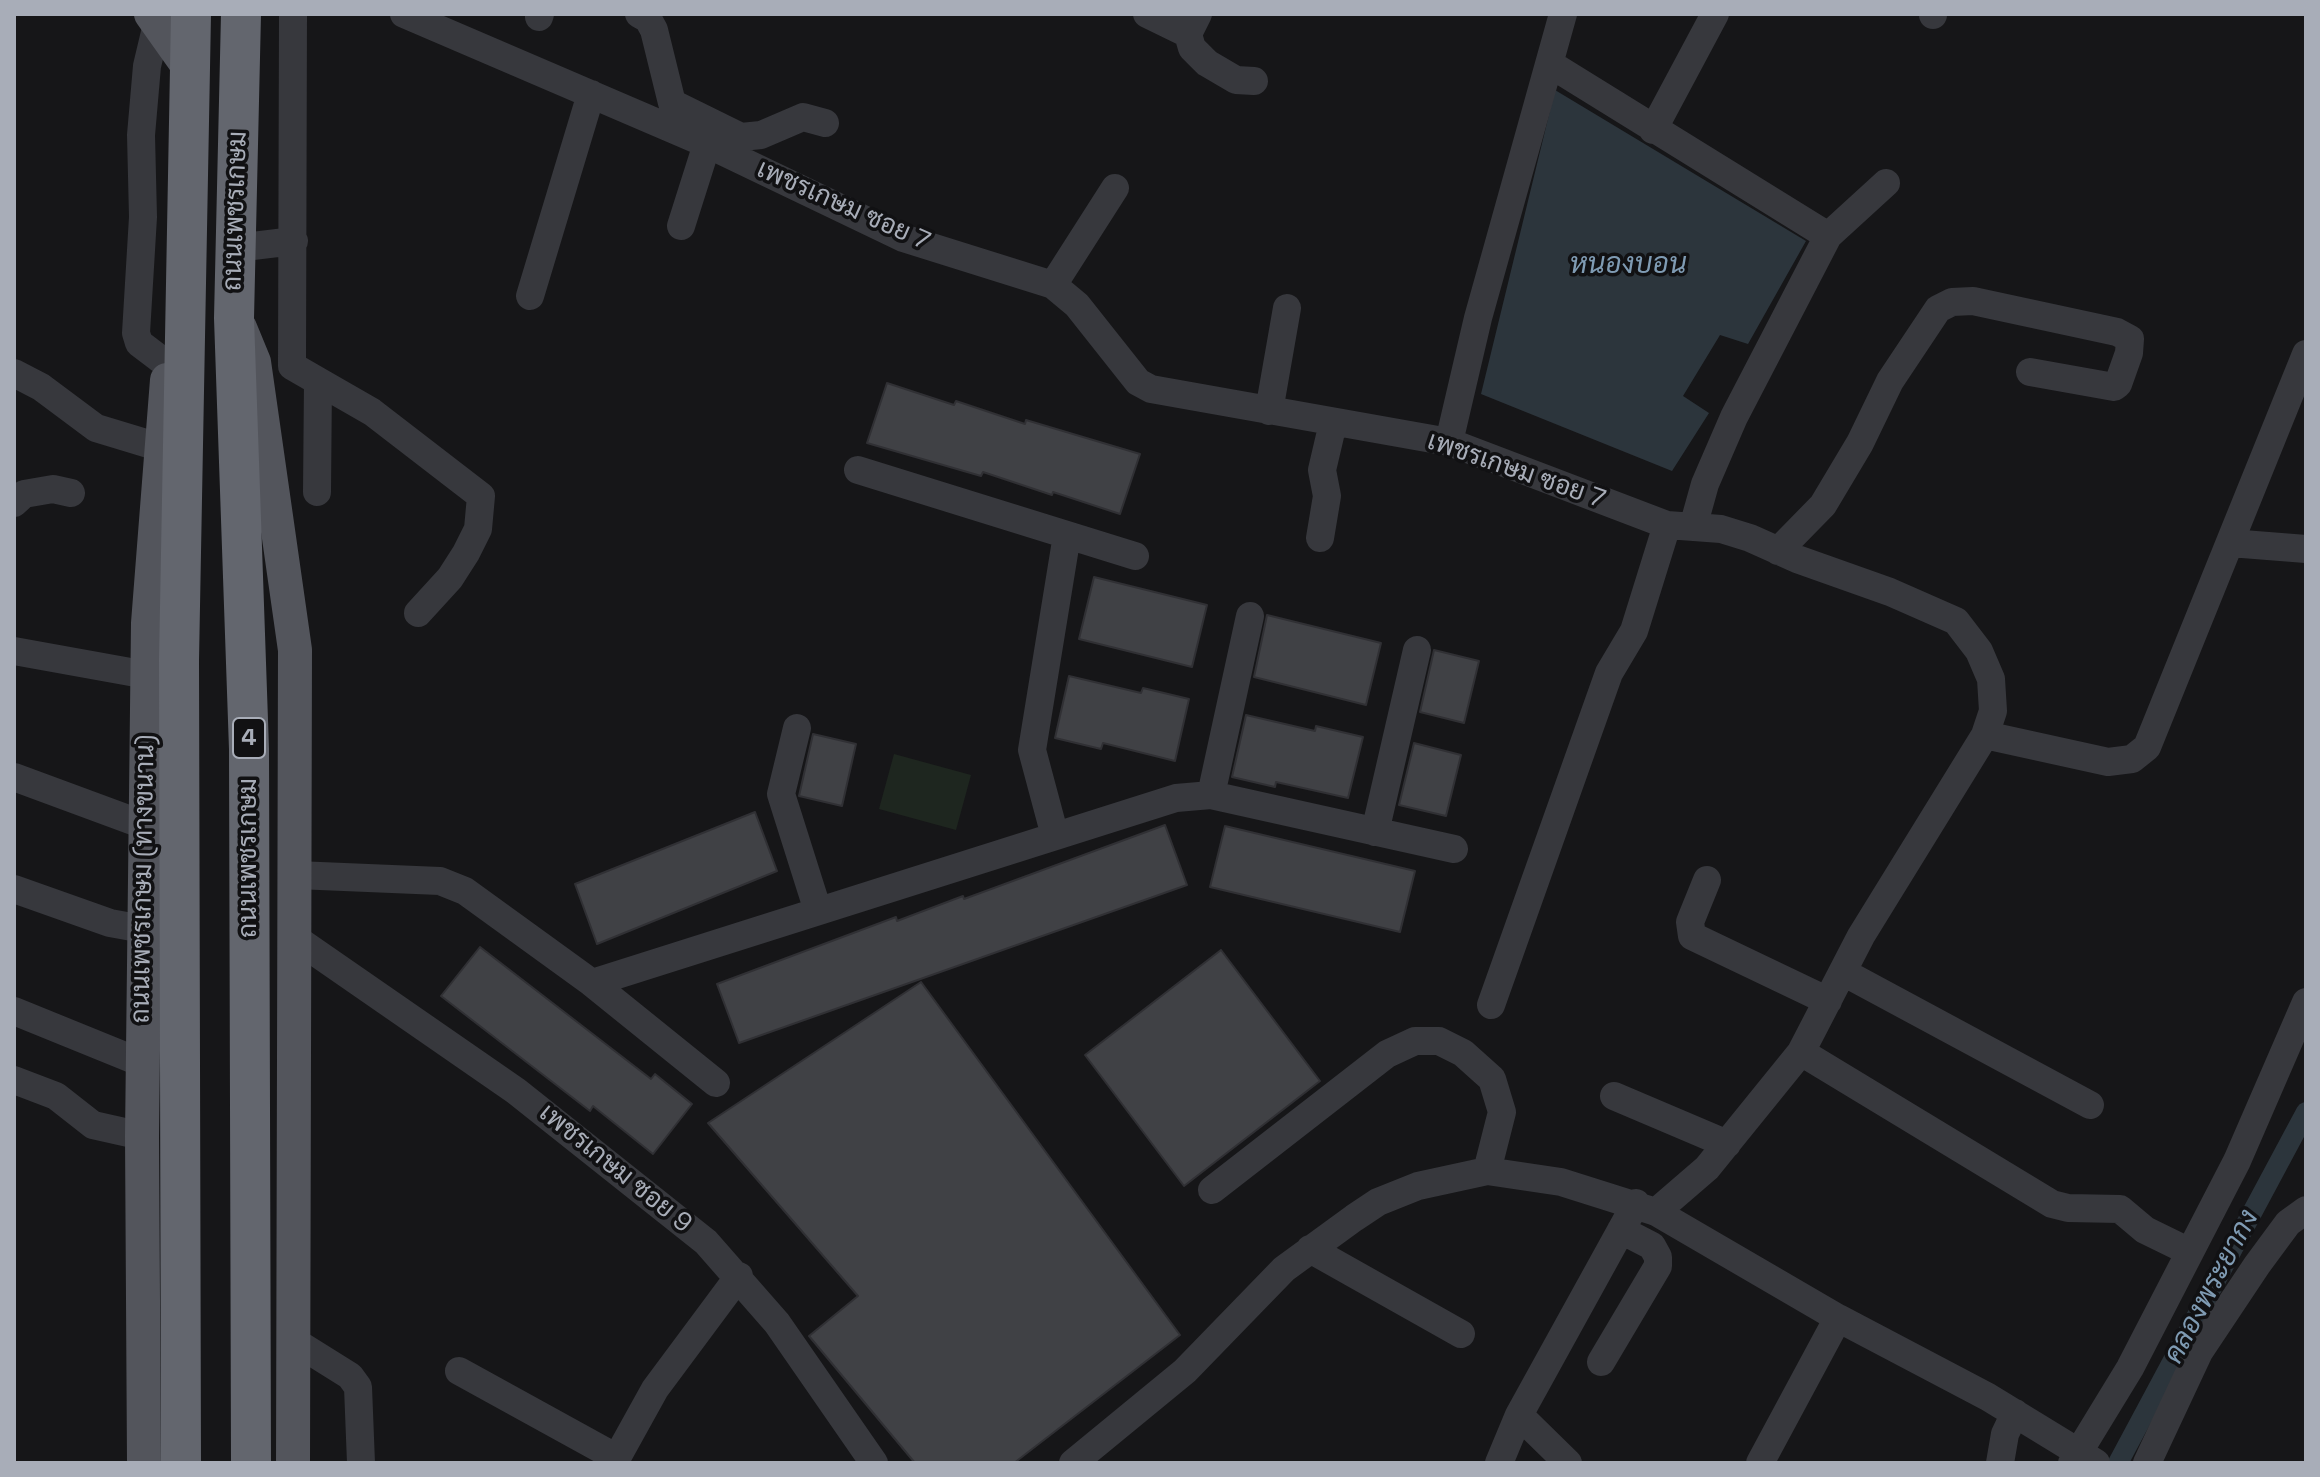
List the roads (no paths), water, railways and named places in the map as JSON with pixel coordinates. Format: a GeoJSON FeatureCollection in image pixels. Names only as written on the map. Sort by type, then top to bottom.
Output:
{"type":"FeatureCollection","features":[{"type":"Feature","properties":{"kind":"highway","name":"ถนนเพชรเกษม"},"geometry":{"type":"LineString","coordinates":[[241,14],[234,318],[249,749],[251,1463]]}},
{"type":"Feature","properties":{"kind":"highway","name":"ถนนเพชรเกษม"},"geometry":{"type":"LineString","coordinates":[[166,17],[190,69],[179,660],[181,1463]]}},
{"type":"Feature","properties":{"kind":"main road","name":"ถนนเพชรเกษม (ทางขนาน)"},"geometry":{"type":"LineString","coordinates":[[144,1463],[142,1063],[147,675],[168,365],[186,299]]}},
{"type":"Feature","properties":{"kind":"main road","name":"4"},"geometry":{"type":"LineString","coordinates":[[234,318],[246,338],[254,362],[295,650],[293,1463]]}},
{"type":"Feature","properties":{"kind":"street"},"geometry":{"type":"LineString","coordinates":[[260,400],[285,380],[292,366],[293,14]]}},
{"type":"Feature","properties":{"kind":"street","name":"เพชรเกษม ซอย 7"},"geometry":{"type":"LineString","coordinates":[[404,14],[707,144],[903,238],[1053,285],[1077,305],[1138,382],[1168,393],[1449,442],[1680,526],[1721,529],[1890,592],[1956,621],[1979,651],[1991,679],[1993,711],[1985,735],[1927,824],[1801,1052],[1707,1168],[1646,1207]]}},
{"type":"Feature","properties":{"kind":"street"},"geometry":{"type":"LineString","coordinates":[[639,14],[648,19],[654,30],[672,103],[741,137],[761,135],[803,117],[825,123]]}},
{"type":"Feature","properties":{"kind":"street"},"geometry":{"type":"LineString","coordinates":[[1147,14],[1193,24],[1192,48],[1207,63],[1236,80],[1254,81]]}},
{"type":"Feature","properties":{"kind":"street"},"geometry":{"type":"LineString","coordinates":[[1449,442],[1478,318],[1563,14]]}},
{"type":"Feature","properties":{"kind":"street"},"geometry":{"type":"LineString","coordinates":[[1653,130],[1715,14]]}},
{"type":"Feature","properties":{"kind":"street"},"geometry":{"type":"LineString","coordinates":[[166,17],[147,66],[141,135],[143,217],[136,333],[139,343],[168,365]]}},
{"type":"Feature","properties":{"kind":"street"},"geometry":{"type":"LineString","coordinates":[[1550,64],[1828,236]]}},
{"type":"Feature","properties":{"kind":"street"},"geometry":{"type":"LineString","coordinates":[[530,296],[591,94]]}},
{"type":"Feature","properties":{"kind":"street"},"geometry":{"type":"LineString","coordinates":[[681,226],[707,144]]}},
{"type":"Feature","properties":{"kind":"street"},"geometry":{"type":"LineString","coordinates":[[1491,1005],[1609,673],[1634,631],[1680,526],[1705,484],[1734,417],[1828,236],[1886,183]]}},
{"type":"Feature","properties":{"kind":"street"},"geometry":{"type":"LineString","coordinates":[[1053,285],[1115,188]]}},
{"type":"Feature","properties":{"kind":"street"},"geometry":{"type":"LineString","coordinates":[[236,248],[294,241]]}},
{"type":"Feature","properties":{"kind":"street"},"geometry":{"type":"LineString","coordinates":[[1778,551],[1823,505],[1860,443],[1890,381],[1938,309],[1952,302],[1973,301],[2117,332],[2130,339],[2129,353],[2118,384],[2114,387],[2030,372]]}},
{"type":"Feature","properties":{"kind":"street"},"geometry":{"type":"LineString","coordinates":[[1269,411],[1287,308]]}},
{"type":"Feature","properties":{"kind":"street"},"geometry":{"type":"LineString","coordinates":[[1985,735],[2108,762],[2132,759],[2147,747],[2306,354]]}},
{"type":"Feature","properties":{"kind":"street"},"geometry":{"type":"LineString","coordinates":[[292,366],[372,412],[481,496],[478,529],[466,553],[450,578],[418,613]]}},
{"type":"Feature","properties":{"kind":"street"},"geometry":{"type":"LineString","coordinates":[[14,373],[41,387],[96,428],[162,448]]}},
{"type":"Feature","properties":{"kind":"street"},"geometry":{"type":"LineString","coordinates":[[317,492],[318,381]]}},
{"type":"Feature","properties":{"kind":"street"},"geometry":{"type":"LineString","coordinates":[[1320,538],[1327,496],[1322,470],[1333,423]]}},
{"type":"Feature","properties":{"kind":"street"},"geometry":{"type":"LineString","coordinates":[[858,470],[1135,556]]}},
{"type":"Feature","properties":{"kind":"street"},"geometry":{"type":"LineString","coordinates":[[14,503],[24,494],[53,489],[71,493]]}},
{"type":"Feature","properties":{"kind":"street"},"geometry":{"type":"LineString","coordinates":[[1055,836],[1032,750],[1067,535]]}},
{"type":"Feature","properties":{"kind":"street"},"geometry":{"type":"LineString","coordinates":[[2230,543],[2306,549]]}},
{"type":"Feature","properties":{"kind":"street"},"geometry":{"type":"LineString","coordinates":[[1211,795],[1250,616]]}},
{"type":"Feature","properties":{"kind":"street"},"geometry":{"type":"LineString","coordinates":[[1375,832],[1417,650]]}},
{"type":"Feature","properties":{"kind":"street"},"geometry":{"type":"LineString","coordinates":[[14,651],[147,675]]}},
{"type":"Feature","properties":{"kind":"street"},"geometry":{"type":"LineString","coordinates":[[797,728],[781,794],[818,911]]}},
{"type":"Feature","properties":{"kind":"street"},"geometry":{"type":"LineString","coordinates":[[14,777],[144,825]]}},
{"type":"Feature","properties":{"kind":"street"},"geometry":{"type":"LineString","coordinates":[[592,983],[1176,798],[1211,795],[1454,849]]}},
{"type":"Feature","properties":{"kind":"street"},"geometry":{"type":"LineString","coordinates":[[296,875],[440,881],[465,891],[592,983],[716,1083]]}},
{"type":"Feature","properties":{"kind":"street"},"geometry":{"type":"LineString","coordinates":[[1707,880],[1690,922],[1692,936],[1828,1001]]}},
{"type":"Feature","properties":{"kind":"street"},"geometry":{"type":"LineString","coordinates":[[14,889],[110,923],[143,929]]}},
{"type":"Feature","properties":{"kind":"street","name":"เพชรเกษม ซอย 9"},"geometry":{"type":"LineString","coordinates":[[295,938],[516,1091],[706,1242],[739,1276],[777,1323],[874,1463]]}},
{"type":"Feature","properties":{"kind":"street"},"geometry":{"type":"LineString","coordinates":[[1843,972],[2090,1105]]}},
{"type":"Feature","properties":{"kind":"street"},"geometry":{"type":"LineString","coordinates":[[1073,1463],[1185,1371],[1284,1269],[1310,1249],[1378,1202],[1418,1186],[1487,1171],[1561,1182],[1646,1207],[1838,1318],[2015,1413],[2084,1460],[2263,1107],[2306,1002]]}},
{"type":"Feature","properties":{"kind":"street"},"geometry":{"type":"LineString","coordinates":[[14,1011],[142,1063]]}},
{"type":"Feature","properties":{"kind":"street"},"geometry":{"type":"LineString","coordinates":[[1212,1190],[1387,1054],[1415,1041],[1439,1041],[1492,1079],[1502,1112],[1487,1171]]}},
{"type":"Feature","properties":{"kind":"street"},"geometry":{"type":"LineString","coordinates":[[1801,1052],[2052,1204],[2068,1208],[2120,1209],[2145,1230],[2190,1252]]}},
{"type":"Feature","properties":{"kind":"street"},"geometry":{"type":"LineString","coordinates":[[14,1080],[56,1096],[93,1125],[142,1136]]}},
{"type":"Feature","properties":{"kind":"street"},"geometry":{"type":"LineString","coordinates":[[1614,1096],[1727,1144]]}},
{"type":"Feature","properties":{"kind":"street"},"geometry":{"type":"LineString","coordinates":[[1499,1463],[1519,1415],[1621,1230],[1646,1207]]}},
{"type":"Feature","properties":{"kind":"street"},"geometry":{"type":"LineString","coordinates":[[2147,1463],[2199,1352],[2288,1223],[2306,1210]]}},
{"type":"Feature","properties":{"kind":"street"},"geometry":{"type":"LineString","coordinates":[[1601,1362],[1658,1266],[1658,1257],[1652,1246],[1621,1230]]}},
{"type":"Feature","properties":{"kind":"street"},"geometry":{"type":"LineString","coordinates":[[1310,1249],[1461,1334]]}},
{"type":"Feature","properties":{"kind":"street"},"geometry":{"type":"LineString","coordinates":[[459,1371],[615,1460],[655,1389],[739,1276]]}},
{"type":"Feature","properties":{"kind":"street"},"geometry":{"type":"LineString","coordinates":[[1760,1463],[1838,1318]]}},
{"type":"Feature","properties":{"kind":"street"},"geometry":{"type":"LineString","coordinates":[[294,1341],[350,1376],[358,1387],[361,1463]]}},
{"type":"Feature","properties":{"kind":"street"},"geometry":{"type":"LineString","coordinates":[[2000,1463],[2005,1434],[2015,1413]]}},
{"type":"Feature","properties":{"kind":"street"},"geometry":{"type":"LineString","coordinates":[[1519,1415],[1568,1463]]}},
{"type":"Feature","properties":{"kind":"water","name":"หนองบอน"},"geometry":{"type":"Polygon","coordinates":[[[1555,90],[1806,241],[1748,344],[1720,335],[1683,396],[1709,413],[1672,471],[1481,394],[1555,90]]]}},
{"type":"Feature","properties":{"kind":"waterway","name":"คลองพระยากง"},"geometry":{"type":"LineString","coordinates":[[2118,1463],[2306,1112]]}}]}
